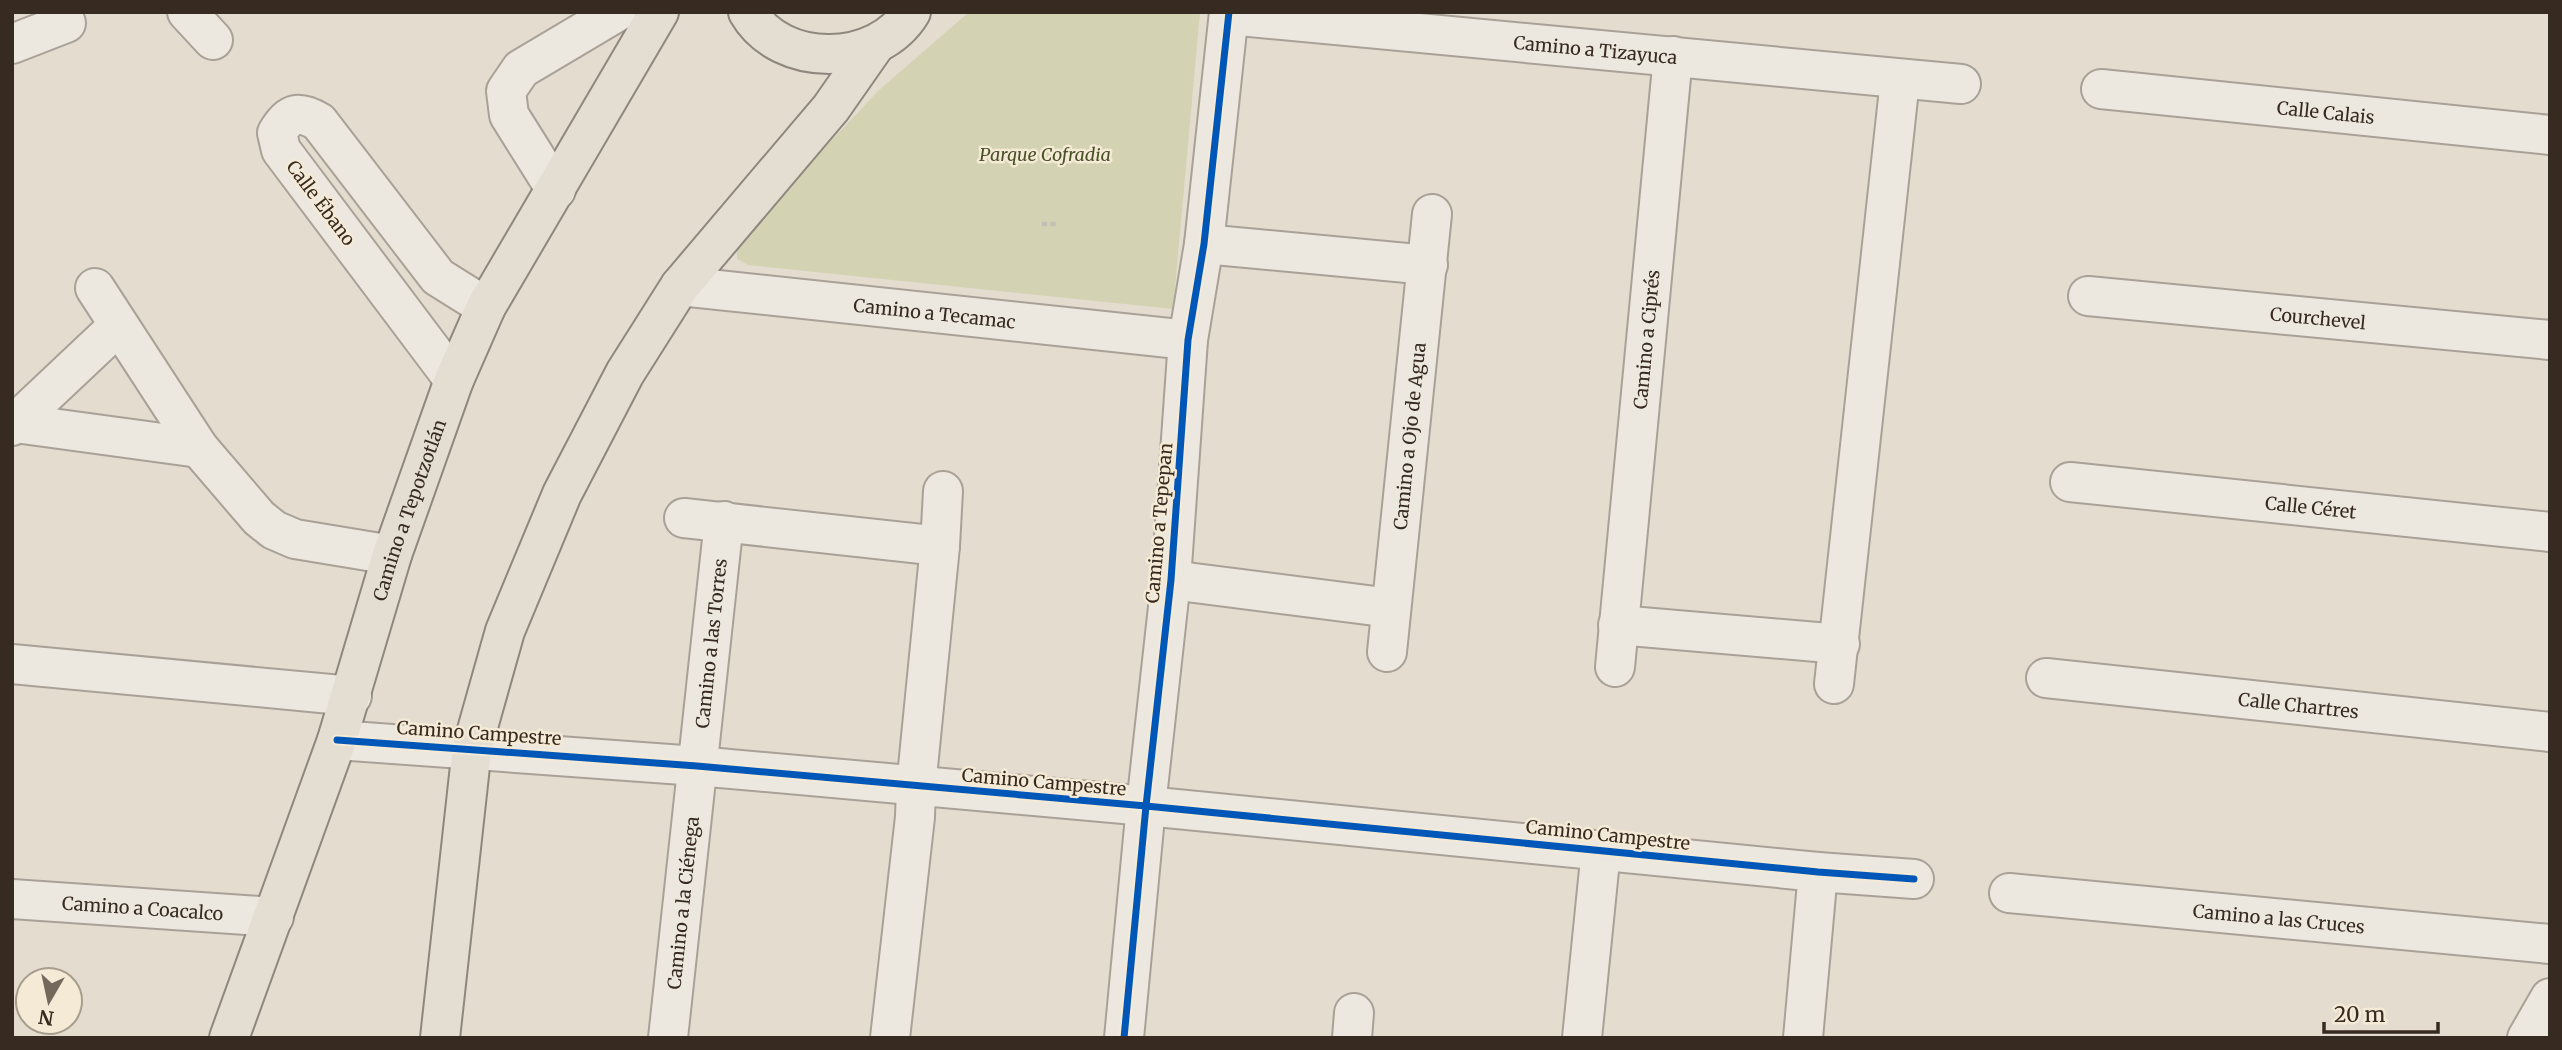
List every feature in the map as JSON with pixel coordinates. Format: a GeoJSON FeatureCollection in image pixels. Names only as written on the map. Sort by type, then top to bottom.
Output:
{"type":"FeatureCollection","features":[{"type":"Feature","properties":{"kind":"main road","name":"Camino a Tepotzotlán"},"geometry":{"type":"LineString","coordinates":[[229,1038],[337,740],[392,555],[454,380],[486,307],[659,12]]}},
{"type":"Feature","properties":{"kind":"main road"},"geometry":{"type":"LineString","coordinates":[[748,12],[752,19],[778,41],[809,53],[843,55],[875,45],[913,15]]}},
{"type":"Feature","properties":{"kind":"main road"},"geometry":{"type":"LineString","coordinates":[[440,1038],[472,748],[505,631],[562,494],[625,373],[680,286],[831,107],[875,45]]}},
{"type":"Feature","properties":{"kind":"street"},"geometry":{"type":"LineString","coordinates":[[187,12],[213,40]]}},
{"type":"Feature","properties":{"kind":"street"},"geometry":{"type":"LineString","coordinates":[[556,190],[509,115],[506,90],[521,69],[617,12]]}},
{"type":"Feature","properties":{"kind":"street","name":"Camino a Tizayuca"},"geometry":{"type":"LineString","coordinates":[[1229,14],[1961,84]]}},
{"type":"Feature","properties":{"kind":"street","name":"Camino a Tepepan"},"geometry":{"type":"LineString","coordinates":[[1124,1038],[1171,580],[1188,340],[1204,244],[1229,14]]}},
{"type":"Feature","properties":{"kind":"street"},"geometry":{"type":"LineString","coordinates":[[12,44],[66,23]]}},
{"type":"Feature","properties":{"kind":"street","name":"Camino a Ciprés"},"geometry":{"type":"LineString","coordinates":[[1615,667],[1673,56]]}},
{"type":"Feature","properties":{"kind":"street"},"geometry":{"type":"LineString","coordinates":[[1834,684],[1900,80]]}},
{"type":"Feature","properties":{"kind":"street","name":"Calle Calais"},"geometry":{"type":"LineString","coordinates":[[2101,89],[2550,135]]}},
{"type":"Feature","properties":{"kind":"street","name":"Calle Ébano"},"geometry":{"type":"LineString","coordinates":[[454,380],[281,150],[277,133],[284,122],[294,115],[305,114],[319,122],[438,277],[486,307]]}},
{"type":"Feature","properties":{"kind":"street","name":"Camino a Ojo de Agua"},"geometry":{"type":"LineString","coordinates":[[1387,652],[1432,214]]}},
{"type":"Feature","properties":{"kind":"street"},"geometry":{"type":"LineString","coordinates":[[1204,244],[1427,265]]}},
{"type":"Feature","properties":{"kind":"street","name":"Camino a Tecamac"},"geometry":{"type":"LineString","coordinates":[[680,286],[1188,340]]}},
{"type":"Feature","properties":{"kind":"street"},"geometry":{"type":"LineString","coordinates":[[95,288],[199,448],[259,518],[274,530],[295,539],[392,555]]}},
{"type":"Feature","properties":{"kind":"street","name":"Courchevel"},"geometry":{"type":"LineString","coordinates":[[2088,296],[2550,340]]}},
{"type":"Feature","properties":{"kind":"street"},"geometry":{"type":"LineString","coordinates":[[13,425],[118,326]]}},
{"type":"Feature","properties":{"kind":"street"},"geometry":{"type":"LineString","coordinates":[[13,425],[199,448]]}},
{"type":"Feature","properties":{"kind":"street","name":"Calle Céret"},"geometry":{"type":"LineString","coordinates":[[2070,482],[2550,532]]}},
{"type":"Feature","properties":{"kind":"street"},"geometry":{"type":"LineString","coordinates":[[890,1038],[915,817],[943,491]]}},
{"type":"Feature","properties":{"kind":"street"},"geometry":{"type":"LineString","coordinates":[[684,518],[940,546]]}},
{"type":"Feature","properties":{"kind":"street","name":"Camino a las Torres"},"geometry":{"type":"LineString","coordinates":[[697,766],[724,521]]}},
{"type":"Feature","properties":{"kind":"street"},"geometry":{"type":"LineString","coordinates":[[1171,580],[1391,608]]}},
{"type":"Feature","properties":{"kind":"street"},"geometry":{"type":"LineString","coordinates":[[1618,625],[1840,644]]}},
{"type":"Feature","properties":{"kind":"street"},"geometry":{"type":"LineString","coordinates":[[12,664],[352,696]]}},
{"type":"Feature","properties":{"kind":"street","name":"Calle Chartres"},"geometry":{"type":"LineString","coordinates":[[2046,678],[2550,732]]}},
{"type":"Feature","properties":{"kind":"street","name":"Camino Campestre"},"geometry":{"type":"LineString","coordinates":[[337,740],[697,766],[1601,849],[1818,873],[1914,879]]}},
{"type":"Feature","properties":{"kind":"street","name":"Camino a la Ciénega"},"geometry":{"type":"LineString","coordinates":[[668,1038],[697,766]]}},
{"type":"Feature","properties":{"kind":"street"},"geometry":{"type":"LineString","coordinates":[[1582,1038],[1601,849]]}},
{"type":"Feature","properties":{"kind":"street"},"geometry":{"type":"LineString","coordinates":[[1803,1038],[1818,873]]}},
{"type":"Feature","properties":{"kind":"street","name":"Camino a las Cruces"},"geometry":{"type":"LineString","coordinates":[[2009,893],[2550,944]]}},
{"type":"Feature","properties":{"kind":"street","name":"Camino a Coacalco"},"geometry":{"type":"LineString","coordinates":[[12,899],[274,917]]}},
{"type":"Feature","properties":{"kind":"street"},"geometry":{"type":"LineString","coordinates":[[2527,1038],[2550,998]]}},
{"type":"Feature","properties":{"kind":"path"},"geometry":{"type":"LineString","coordinates":[[1042,225],[1058,224]]}},
{"type":"Feature","properties":{"kind":"green space","name":"Parque Cofradia"},"geometry":{"type":"Polygon","coordinates":[[[969,12],[1200,12],[1173,309],[748,265],[737,259],[737,251],[751,226],[878,91],[969,12]]]}},
{"type":"Feature","properties":{"kind":"cycle path"},"geometry":{"type":"LineString","coordinates":[[1124,1038],[1171,580],[1188,340],[1204,244],[1229,12]]}},
{"type":"Feature","properties":{"kind":"cycle path"},"geometry":{"type":"LineString","coordinates":[[337,740],[697,766],[1914,879]]}}]}
